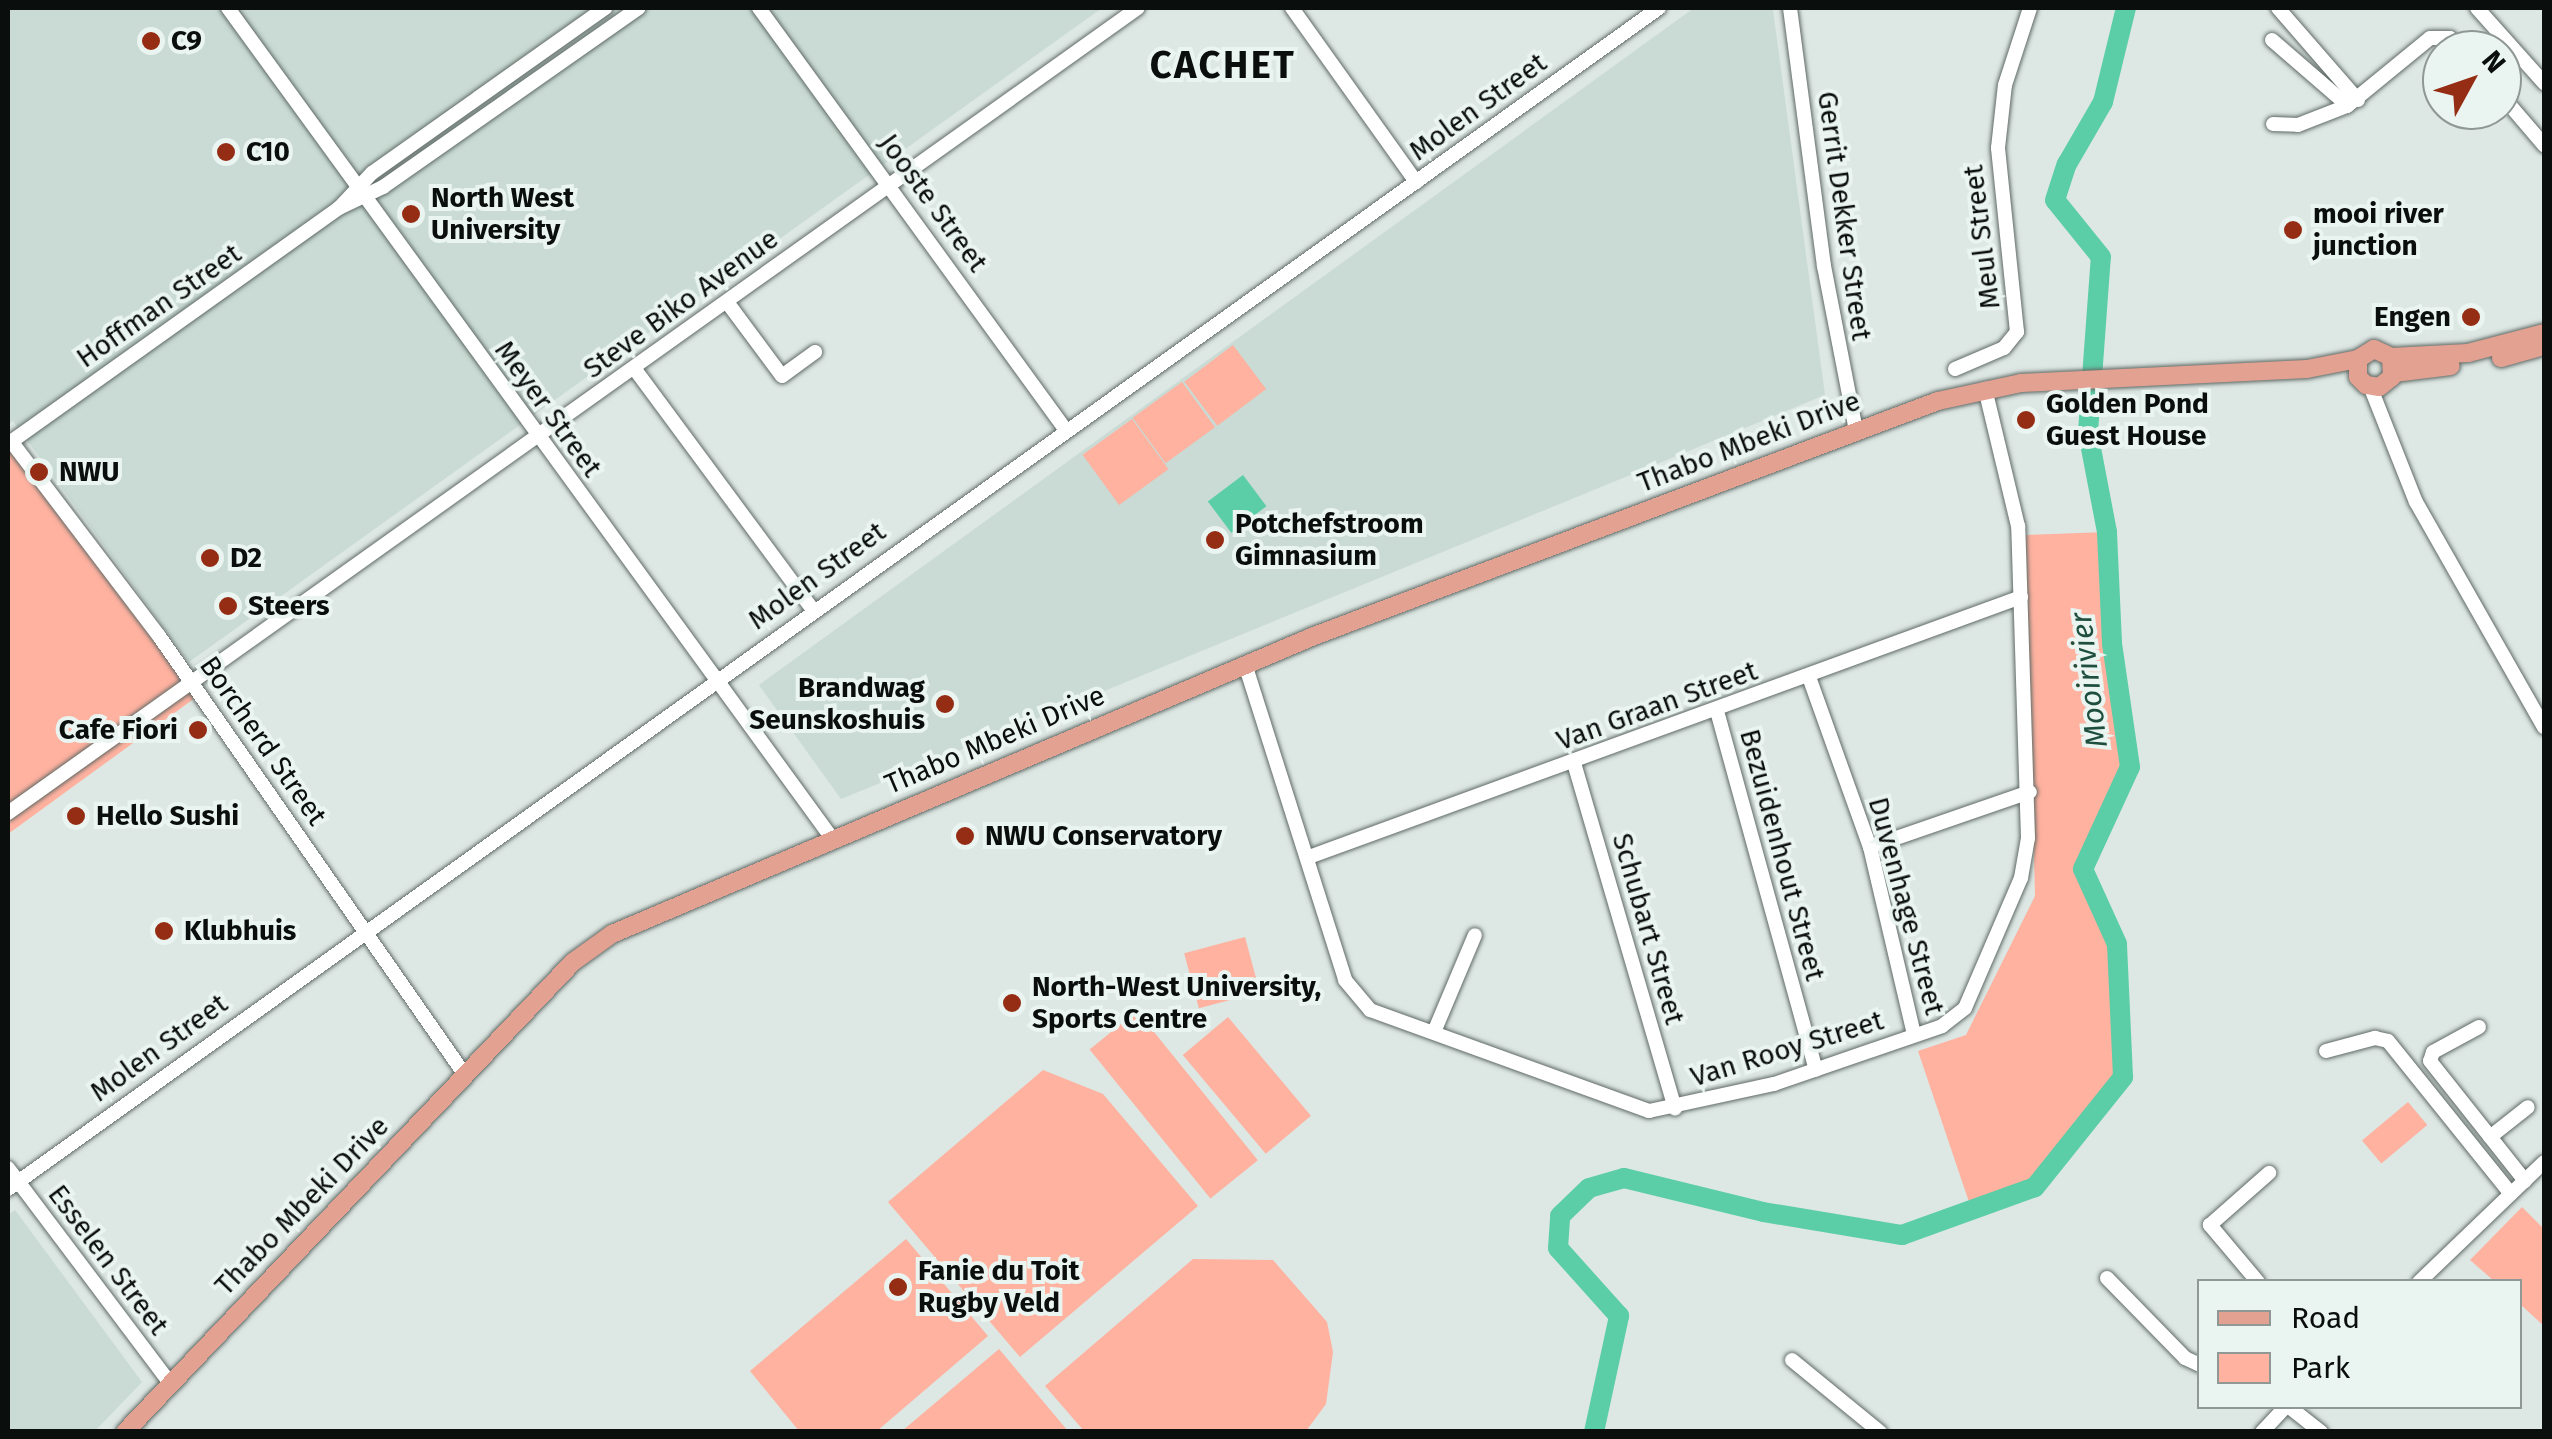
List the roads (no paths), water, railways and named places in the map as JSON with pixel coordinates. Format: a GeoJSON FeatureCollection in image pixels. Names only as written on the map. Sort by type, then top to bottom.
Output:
{"type":"FeatureCollection","features":[{"type":"Feature","properties":{"kind":"main road"},"geometry":{"type":"LineString","coordinates":[[2376,372],[2544,332]]}},
{"type":"Feature","properties":{"kind":"main road"},"geometry":{"type":"LineString","coordinates":[[2376,372],[2544,346]]}},
{"type":"Feature","properties":{"kind":"main road","name":"Thabo Mbeki Drive"},"geometry":{"type":"LineString","coordinates":[[124,1432],[465,1075],[594,946],[831,837],[1245,664],[1856,430],[1985,389],[2060,380],[2307,369],[2376,372]]}},
{"type":"Feature","properties":{"kind":"street","name":"Meyer Street"},"geometry":{"type":"LineString","coordinates":[[228,8],[364,189],[537,438],[831,837]]}},
{"type":"Feature","properties":{"kind":"street","name":"Hoffman Street"},"geometry":{"type":"LineString","coordinates":[[9,442],[339,208],[605,8]]}},
{"type":"Feature","properties":{"kind":"street","name":"Hoffman Street"},"geometry":{"type":"LineString","coordinates":[[364,189],[639,8]]}},
{"type":"Feature","properties":{"kind":"street","name":"Jooste Street"},"geometry":{"type":"LineString","coordinates":[[759,8],[1065,429]]}},
{"type":"Feature","properties":{"kind":"street","name":"Steve Biko Avenue"},"geometry":{"type":"LineString","coordinates":[[8,813],[1138,8]]}},
{"type":"Feature","properties":{"kind":"street"},"geometry":{"type":"LineString","coordinates":[[1292,8],[1416,182]]}},
{"type":"Feature","properties":{"kind":"street","name":"Molen Street"},"geometry":{"type":"LineString","coordinates":[[12,1186],[1065,429],[1659,8]]}},
{"type":"Feature","properties":{"kind":"street","name":"Meul Street"},"geometry":{"type":"LineString","coordinates":[[1956,369],[2004,348],[2016,332],[1998,148],[2005,85],[2030,8]]}},
{"type":"Feature","properties":{"kind":"street"},"geometry":{"type":"LineString","coordinates":[[2278,8],[2353,102]]}},
{"type":"Feature","properties":{"kind":"street"},"geometry":{"type":"LineString","coordinates":[[2476,8],[2544,84]]}},
{"type":"Feature","properties":{"kind":"street","name":"Gerrit Dekker Street"},"geometry":{"type":"LineString","coordinates":[[1795,10],[1824,266],[1856,430]]}},
{"type":"Feature","properties":{"kind":"street"},"geometry":{"type":"LineString","coordinates":[[2272,40],[2353,102]]}},
{"type":"Feature","properties":{"kind":"street"},"geometry":{"type":"LineString","coordinates":[[2273,124],[2298,125],[2353,102],[2422,45]]}},
{"type":"Feature","properties":{"kind":"street"},"geometry":{"type":"LineString","coordinates":[[2522,119],[2544,145]]}},
{"type":"Feature","properties":{"kind":"street"},"geometry":{"type":"LineString","coordinates":[[727,302],[782,376],[816,352]]}},
{"type":"Feature","properties":{"kind":"street"},"geometry":{"type":"LineString","coordinates":[[634,368],[813,610]]}},
{"type":"Feature","properties":{"kind":"street"},"geometry":{"type":"LineString","coordinates":[[2376,372],[2416,502],[2544,727]]}},
{"type":"Feature","properties":{"kind":"street","name":"Van Rooy Street"},"geometry":{"type":"LineString","coordinates":[[1245,664],[1345,980],[1370,1010],[1622,1103],[1674,1109],[1816,1070],[1942,1026],[1965,1008],[2021,878],[2030,792],[2018,526],[1985,389]]}},
{"type":"Feature","properties":{"kind":"street","name":"Borcherd Street"},"geometry":{"type":"LineString","coordinates":[[9,442],[191,684],[465,1075]]}},
{"type":"Feature","properties":{"kind":"street","name":"Van Graan Street"},"geometry":{"type":"LineString","coordinates":[[1309,857],[2021,597]]}},
{"type":"Feature","properties":{"kind":"street","name":"Duvenhage Street"},"geometry":{"type":"LineString","coordinates":[[1809,677],[1870,846],[1914,1035]]}},
{"type":"Feature","properties":{"kind":"street","name":"Bezuidenhout Street"},"geometry":{"type":"LineString","coordinates":[[1717,710],[1816,1070]]}},
{"type":"Feature","properties":{"kind":"street","name":"Schubart Street"},"geometry":{"type":"LineString","coordinates":[[1574,763],[1674,1109]]}},
{"type":"Feature","properties":{"kind":"street"},"geometry":{"type":"LineString","coordinates":[[1870,846],[2030,792]]}},
{"type":"Feature","properties":{"kind":"street"},"geometry":{"type":"LineString","coordinates":[[1434,1032],[1474,935]]}},
{"type":"Feature","properties":{"kind":"street"},"geometry":{"type":"LineString","coordinates":[[2479,1028],[2433,1052],[2430,1061],[2524,1181]]}},
{"type":"Feature","properties":{"kind":"street"},"geometry":{"type":"LineString","coordinates":[[2326,1052],[2375,1038],[2388,1042],[2511,1194]]}},
{"type":"Feature","properties":{"kind":"street"},"geometry":{"type":"LineString","coordinates":[[2490,1137],[2528,1107]]}},
{"type":"Feature","properties":{"kind":"street"},"geometry":{"type":"LineString","coordinates":[[2422,1279],[2544,1162]]}},
{"type":"Feature","properties":{"kind":"street","name":"Esselen Street"},"geometry":{"type":"LineString","coordinates":[[8,1168],[12,1186],[170,1383]]}},
{"type":"Feature","properties":{"kind":"street"},"geometry":{"type":"LineString","coordinates":[[2255,1279],[2210,1225],[2269,1173]]}},
{"type":"Feature","properties":{"kind":"street"},"geometry":{"type":"LineString","coordinates":[[2107,1278],[2184,1358],[2197,1364]]}},
{"type":"Feature","properties":{"kind":"street"},"geometry":{"type":"LineString","coordinates":[[1792,1360],[1880,1432]]}},
{"type":"Feature","properties":{"kind":"street"},"geometry":{"type":"LineString","coordinates":[[2262,1432],[2283,1409]]}},
{"type":"Feature","properties":{"kind":"street"},"geometry":{"type":"LineString","coordinates":[[2288,1409],[2321,1432]]}},
{"type":"Feature","properties":{"kind":"waterway","name":"Mooirivier"},"geometry":{"type":"LineString","coordinates":[[1594,1432],[1619,1316],[1558,1248],[1560,1216],[1589,1188],[1624,1178],[1763,1212],[1902,1235],[2035,1187],[2123,1077],[2117,944],[2083,869],[2130,767],[2112,643],[2107,532],[2088,432],[2101,257],[2055,200],[2067,164],[2103,102],[2126,8]]}},
{"type":"Feature","properties":{"kind":"place","name":"C9"},"geometry":{"type":"Point","coordinates":[151,41]}},
{"type":"Feature","properties":{"kind":"place","name":"C10"},"geometry":{"type":"Point","coordinates":[226,152]}},
{"type":"Feature","properties":{"kind":"place","name":"North West University"},"geometry":{"type":"Point","coordinates":[411,214]}},
{"type":"Feature","properties":{"kind":"place","name":"mooi river junction"},"geometry":{"type":"Point","coordinates":[2293,230]}},
{"type":"Feature","properties":{"kind":"place","name":"Engen"},"geometry":{"type":"Point","coordinates":[2471,317]}},
{"type":"Feature","properties":{"kind":"place","name":"Golden Pond Guest House"},"geometry":{"type":"Point","coordinates":[2026,420]}},
{"type":"Feature","properties":{"kind":"place","name":"NWU"},"geometry":{"type":"Point","coordinates":[39,472]}},
{"type":"Feature","properties":{"kind":"place","name":"Potchefstroom Gimnasium"},"geometry":{"type":"Point","coordinates":[1215,540]}},
{"type":"Feature","properties":{"kind":"place","name":"D2"},"geometry":{"type":"Point","coordinates":[210,558]}},
{"type":"Feature","properties":{"kind":"place","name":"Steers"},"geometry":{"type":"Point","coordinates":[228,606]}},
{"type":"Feature","properties":{"kind":"place","name":"Brandwag Seunskoshuis"},"geometry":{"type":"Point","coordinates":[945,704]}},
{"type":"Feature","properties":{"kind":"place","name":"Cafe Fiori"},"geometry":{"type":"Point","coordinates":[198,730]}},
{"type":"Feature","properties":{"kind":"place","name":"Hello Sushi"},"geometry":{"type":"Point","coordinates":[76,816]}},
{"type":"Feature","properties":{"kind":"place","name":"NWU Conservatory"},"geometry":{"type":"Point","coordinates":[965,836]}},
{"type":"Feature","properties":{"kind":"place","name":"Klubhuis"},"geometry":{"type":"Point","coordinates":[164,931]}},
{"type":"Feature","properties":{"kind":"place","name":"North-West University, Sports Centre"},"geometry":{"type":"Point","coordinates":[1012,1003]}},
{"type":"Feature","properties":{"kind":"place","name":"Fanie du Toit Rugby Veld"},"geometry":{"type":"Point","coordinates":[898,1287]}},
{"type":"Feature","properties":{"kind":"district","name":"CACHET"},"geometry":{"type":"Point","coordinates":[1223,66]}}]}
